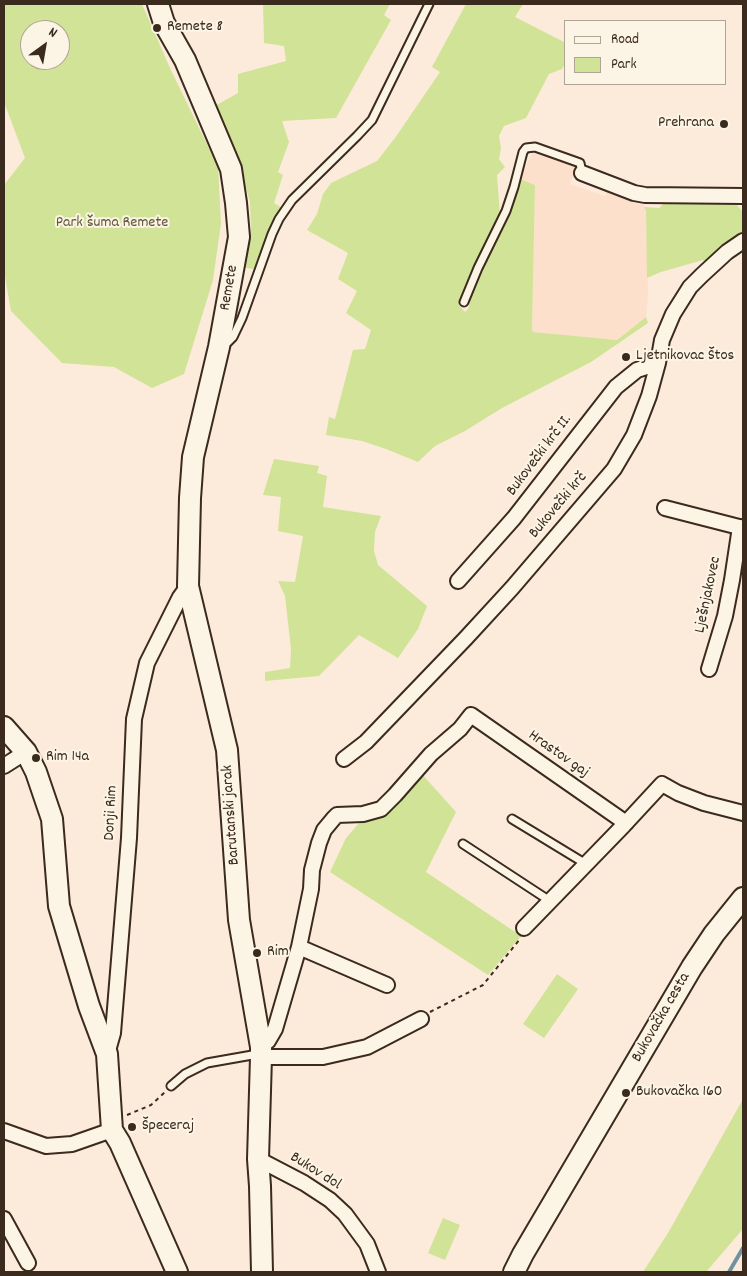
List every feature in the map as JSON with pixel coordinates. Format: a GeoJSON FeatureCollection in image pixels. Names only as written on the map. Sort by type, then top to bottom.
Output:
{"type":"FeatureCollection","features":[{"type":"Feature","properties":{"kind":"street","name":"Remete"},"geometry":{"type":"LineString","coordinates":[[158,4],[164,23],[185,60],[231,170],[239,237],[219,347],[193,457],[188,586]]}},
{"type":"Feature","properties":{"kind":"street"},"geometry":{"type":"LineString","coordinates":[[582,173],[645,196],[743,196]]}},
{"type":"Feature","properties":{"kind":"street","name":"Bukovečki krč"},"geometry":{"type":"LineString","coordinates":[[344,759],[366,742],[466,638],[512,588],[614,469],[634,435],[649,396],[658,364],[662,340],[673,314],[690,287],[714,262],[743,241]]}},
{"type":"Feature","properties":{"kind":"street","name":"Bukovečki krč II."},"geometry":{"type":"LineString","coordinates":[[458,581],[514,518],[616,387],[637,370],[658,364]]}},
{"type":"Feature","properties":{"kind":"street","name":"Lješnjakovec"},"geometry":{"type":"LineString","coordinates":[[665,508],[742,527],[725,616],[709,669]]}},
{"type":"Feature","properties":{"kind":"street","name":"Barutanski jarak"},"geometry":{"type":"LineString","coordinates":[[188,586],[228,750],[239,920],[261,1052],[258,1159],[262,1272]]}},
{"type":"Feature","properties":{"kind":"street","name":"Donji Rim"},"geometry":{"type":"LineString","coordinates":[[108,1054],[113,1033],[129,838],[134,719],[147,663],[180,596],[188,586]]}},
{"type":"Feature","properties":{"kind":"street","name":"Hrastov gaj"},"geometry":{"type":"LineString","coordinates":[[299,947],[311,889],[312,870],[319,843],[329,823],[337,815],[363,814],[381,808],[431,754],[460,728],[471,715],[626,823]]}},
{"type":"Feature","properties":{"kind":"street"},"geometry":{"type":"LineString","coordinates":[[4,727],[26,752],[36,772],[52,819],[58,906],[88,1006],[108,1054],[112,1130],[120,1142],[177,1272]]}},
{"type":"Feature","properties":{"kind":"street"},"geometry":{"type":"LineString","coordinates":[[4,766],[26,752]]}},
{"type":"Feature","properties":{"kind":"street"},"geometry":{"type":"LineString","coordinates":[[524,928],[662,784],[678,793],[700,801],[743,813]]}},
{"type":"Feature","properties":{"kind":"street","name":"Bukovačka cesta"},"geometry":{"type":"LineString","coordinates":[[514,1272],[678,989],[714,934],[743,898]]}},
{"type":"Feature","properties":{"kind":"street"},"geometry":{"type":"LineString","coordinates":[[387,985],[299,947],[275,1029],[261,1052],[322,1057],[332,1055],[367,1047],[420,1019]]}},
{"type":"Feature","properties":{"kind":"street"},"geometry":{"type":"LineString","coordinates":[[4,1131],[46,1146],[72,1144],[112,1130]]}},
{"type":"Feature","properties":{"kind":"street","name":"Bukov dol"},"geometry":{"type":"LineString","coordinates":[[258,1159],[304,1183],[330,1200],[345,1214],[367,1244],[378,1272]]}},
{"type":"Feature","properties":{"kind":"street"},"geometry":{"type":"LineString","coordinates":[[4,1219],[28,1263]]}},
{"type":"Feature","properties":{"kind":"lane"},"geometry":{"type":"LineString","coordinates":[[219,347],[234,337],[279,219],[292,200],[372,120],[429,4]]}},
{"type":"Feature","properties":{"kind":"lane"},"geometry":{"type":"LineString","coordinates":[[464,302],[478,268],[506,211],[523,152],[526,148],[535,146],[580,163],[582,173]]}},
{"type":"Feature","properties":{"kind":"lane"},"geometry":{"type":"LineString","coordinates":[[512,819],[586,864]]}},
{"type":"Feature","properties":{"kind":"lane"},"geometry":{"type":"LineString","coordinates":[[463,844],[550,901]]}},
{"type":"Feature","properties":{"kind":"lane"},"geometry":{"type":"LineString","coordinates":[[171,1086],[185,1074],[207,1063],[261,1052]]}},
{"type":"Feature","properties":{"kind":"path"},"geometry":{"type":"LineString","coordinates":[[420,1019],[426,1014],[483,985],[525,932],[524,928]]}},
{"type":"Feature","properties":{"kind":"path"},"geometry":{"type":"LineString","coordinates":[[128,1115],[151,1105],[171,1086]]}},
{"type":"Feature","properties":{"kind":"shaded area"},"geometry":{"type":"Polygon","coordinates":[[[537,150],[577,165],[570,184],[605,196],[607,191],[642,202],[646,211],[648,296],[646,317],[617,340],[533,332],[535,185],[520,179],[533,151],[537,150]]]}},
{"type":"Feature","properties":{"kind":"green space","name":"Park šuma Remete"},"geometry":{"type":"Polygon","coordinates":[[[4,4],[142,4],[170,68],[218,167],[221,223],[213,280],[184,374],[152,388],[114,367],[62,363],[11,311],[4,271],[4,185],[25,158],[4,102],[4,4]]]}},
{"type":"Feature","properties":{"kind":"green space"},"geometry":{"type":"Polygon","coordinates":[[[263,4],[390,4],[384,15],[391,20],[336,118],[282,121],[289,142],[278,172],[283,175],[274,203],[282,208],[270,233],[257,270],[243,267],[251,229],[250,202],[239,163],[215,106],[238,93],[238,74],[286,61],[284,46],[264,43],[263,4]]]}},
{"type":"Feature","properties":{"kind":"green space"},"geometry":{"type":"Polygon","coordinates":[[[466,4],[523,4],[515,17],[564,42],[564,66],[562,69],[549,74],[526,118],[504,126],[499,136],[501,148],[499,159],[505,167],[497,175],[500,215],[459,305],[465,312],[468,309],[474,287],[509,215],[520,179],[535,185],[533,332],[617,340],[646,317],[648,323],[591,362],[502,408],[465,431],[435,446],[418,462],[362,441],[326,435],[329,417],[335,419],[353,350],[365,349],[371,330],[346,313],[357,291],[338,279],[348,253],[307,230],[317,214],[323,194],[331,183],[377,161],[395,138],[440,72],[432,67],[466,4]]]}},
{"type":"Feature","properties":{"kind":"green space"},"geometry":{"type":"Polygon","coordinates":[[[668,201],[737,205],[743,212],[743,236],[707,264],[703,260],[647,278],[646,211],[644,207],[659,208],[668,201]]]}},
{"type":"Feature","properties":{"kind":"green space"},"geometry":{"type":"Polygon","coordinates":[[[274,459],[319,466],[317,473],[327,476],[323,507],[381,516],[375,532],[374,551],[378,565],[427,606],[418,629],[398,658],[359,635],[319,676],[265,681],[265,672],[290,668],[291,649],[285,596],[278,581],[295,582],[303,536],[278,531],[281,497],[263,495],[274,459]]]}},
{"type":"Feature","properties":{"kind":"green space"},"geometry":{"type":"Polygon","coordinates":[[[412,763],[456,812],[426,872],[521,936],[488,975],[330,872],[346,838],[412,763]]]}},
{"type":"Feature","properties":{"kind":"green space"},"geometry":{"type":"Polygon","coordinates":[[[557,974],[578,989],[544,1038],[523,1024],[557,974]]]}},
{"type":"Feature","properties":{"kind":"green space"},"geometry":{"type":"Polygon","coordinates":[[[743,1099],[743,1229],[706,1272],[643,1272],[668,1233],[743,1099]]]}},
{"type":"Feature","properties":{"kind":"green space"},"geometry":{"type":"Polygon","coordinates":[[[443,1218],[460,1225],[445,1260],[428,1253],[443,1218]]]}},
{"type":"Feature","properties":{"kind":"waterway"},"geometry":{"type":"LineString","coordinates":[[729,1272],[743,1248]]}},
{"type":"Feature","properties":{"kind":"place","name":"Remete 8"},"geometry":{"type":"Point","coordinates":[157,28]}},
{"type":"Feature","properties":{"kind":"place","name":"Prehrana"},"geometry":{"type":"Point","coordinates":[724,124]}},
{"type":"Feature","properties":{"kind":"place","name":"Ljetnikovac Štos"},"geometry":{"type":"Point","coordinates":[626,357]}},
{"type":"Feature","properties":{"kind":"place","name":"Rim 14a"},"geometry":{"type":"Point","coordinates":[36,758]}},
{"type":"Feature","properties":{"kind":"place","name":"Rim"},"geometry":{"type":"Point","coordinates":[257,953]}},
{"type":"Feature","properties":{"kind":"place","name":"Bukovačka 160"},"geometry":{"type":"Point","coordinates":[626,1093]}},
{"type":"Feature","properties":{"kind":"place","name":"Špeceraj"},"geometry":{"type":"Point","coordinates":[132,1127]}}]}
